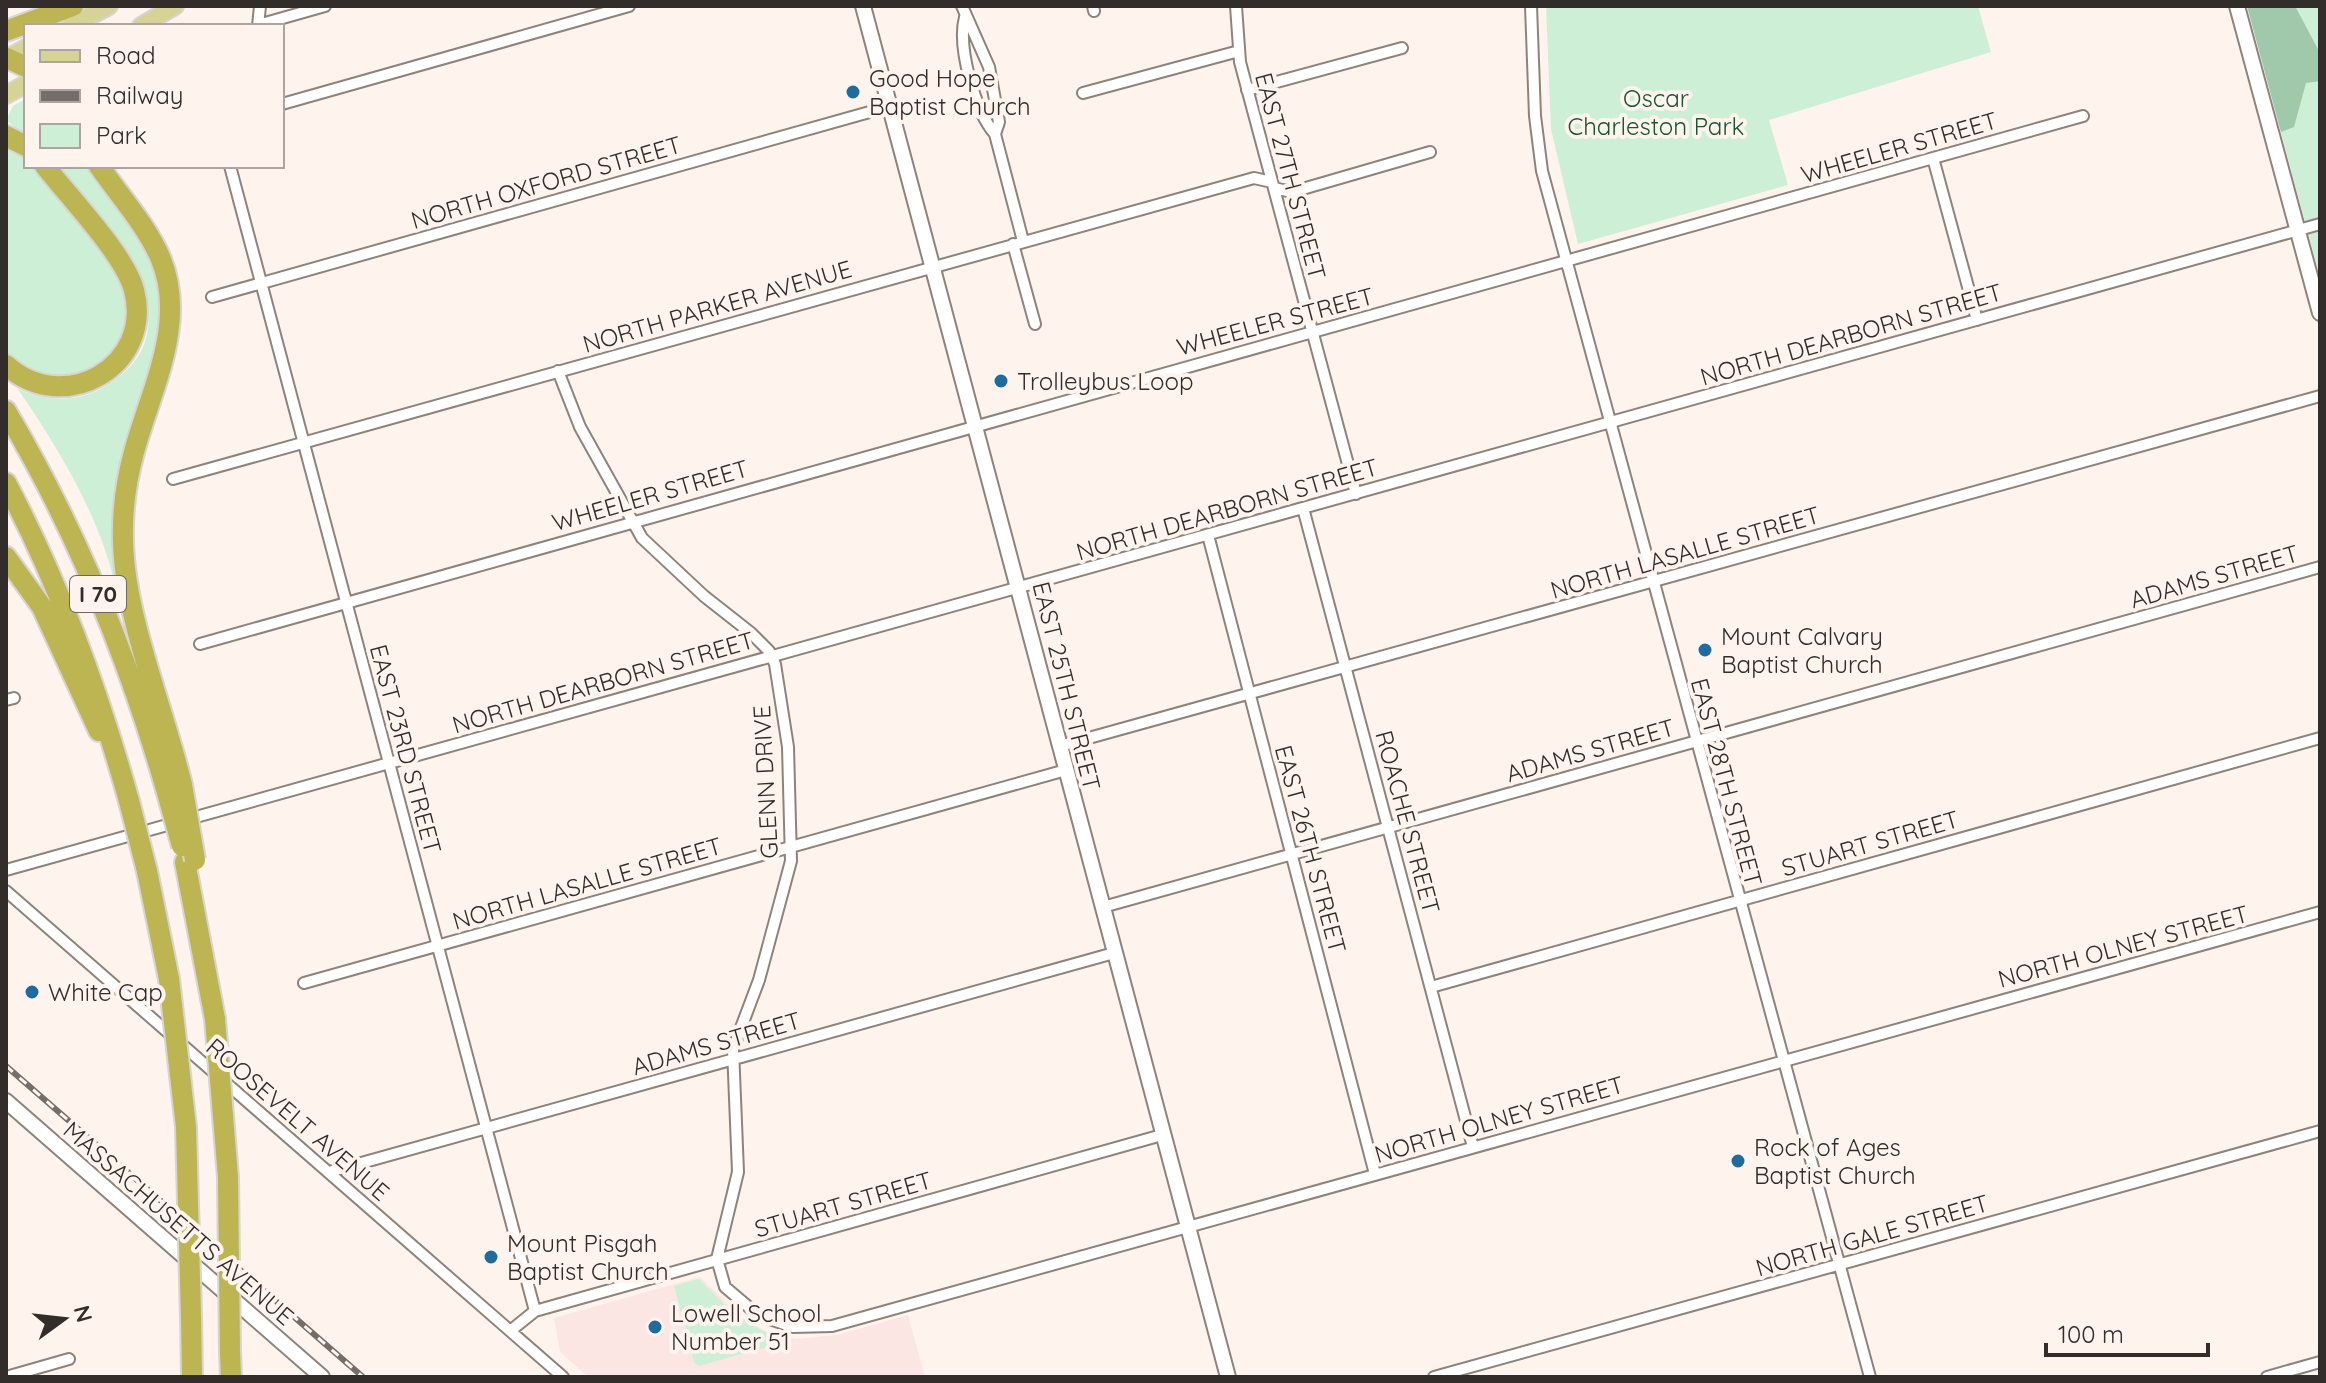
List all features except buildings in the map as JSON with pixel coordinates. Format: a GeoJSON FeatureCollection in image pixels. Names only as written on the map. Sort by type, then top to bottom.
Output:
{"type":"FeatureCollection","features":[{"type":"Feature","properties":{"kind":"highway"},"geometry":{"type":"LineString","coordinates":[[25,24],[73,6]]}},
{"type":"Feature","properties":{"kind":"highway"},"geometry":{"type":"LineString","coordinates":[[6,136],[24,145]]}},
{"type":"Feature","properties":{"kind":"highway"},"geometry":{"type":"LineString","coordinates":[[6,365],[39,384],[59,387],[83,385],[114,367],[128,350],[136,329],[136,298],[128,273],[47,168]]}},
{"type":"Feature","properties":{"kind":"highway"},"geometry":{"type":"LineString","coordinates":[[100,168],[153,245],[164,270],[171,301],[169,333],[130,469],[123,540],[133,606],[174,787]]}},
{"type":"Feature","properties":{"kind":"highway","name":"I 70"},"geometry":{"type":"LineString","coordinates":[[6,411],[48,488],[103,604],[174,787],[190,861],[215,1019],[227,1151],[231,1377]]}},
{"type":"Feature","properties":{"kind":"highway","name":"I 70"},"geometry":{"type":"LineString","coordinates":[[6,483],[76,633],[96,685],[147,871],[169,979],[186,1127],[192,1377]]}},
{"type":"Feature","properties":{"kind":"highway"},"geometry":{"type":"LineString","coordinates":[[6,557],[42,607],[129,801]]}},
{"type":"Feature","properties":{"kind":"main road"},"geometry":{"type":"LineString","coordinates":[[74,24],[109,6]]}},
{"type":"Feature","properties":{"kind":"main road"},"geometry":{"type":"LineString","coordinates":[[144,24],[175,6]]}},
{"type":"Feature","properties":{"kind":"main road"},"geometry":{"type":"LineString","coordinates":[[6,58],[24,49]]}},
{"type":"Feature","properties":{"kind":"main road"},"geometry":{"type":"LineString","coordinates":[[6,95],[24,85]]}},
{"type":"Feature","properties":{"kind":"street"},"geometry":{"type":"LineString","coordinates":[[265,24],[325,6]]}},
{"type":"Feature","properties":{"kind":"street"},"geometry":{"type":"LineString","coordinates":[[284,103],[629,6]]}},
{"type":"Feature","properties":{"kind":"street","name":"EAST 25TH STREET"},"geometry":{"type":"LineString","coordinates":[[863,6],[1019,587],[1185,1226],[1228,1377]]}},
{"type":"Feature","properties":{"kind":"street","name":"EAST 27TH STREET"},"geometry":{"type":"LineString","coordinates":[[1236,6],[1239,51],[1247,90],[1356,494]]}},
{"type":"Feature","properties":{"kind":"street","name":"EAST 28TH STREET"},"geometry":{"type":"LineString","coordinates":[[1531,6],[1538,151],[1781,1061],[1870,1377]]}},
{"type":"Feature","properties":{"kind":"street"},"geometry":{"type":"LineString","coordinates":[[2237,6],[2320,313]]}},
{"type":"Feature","properties":{"kind":"street"},"geometry":{"type":"LineString","coordinates":[[964,12],[962,30],[969,73],[987,125],[995,134],[1035,324]]}},
{"type":"Feature","properties":{"kind":"street"},"geometry":{"type":"LineString","coordinates":[[964,12],[974,28],[989,67],[999,122],[995,134]]}},
{"type":"Feature","properties":{"kind":"street"},"geometry":{"type":"LineString","coordinates":[[1247,90],[1402,48]]}},
{"type":"Feature","properties":{"kind":"street"},"geometry":{"type":"LineString","coordinates":[[1083,93],[1239,51]]}},
{"type":"Feature","properties":{"kind":"street","name":"NORTH OXFORD STREET"},"geometry":{"type":"LineString","coordinates":[[212,297],[891,106]]}},
{"type":"Feature","properties":{"kind":"street","name":"WHEELER STREET"},"geometry":{"type":"LineString","coordinates":[[200,644],[2083,116]]}},
{"type":"Feature","properties":{"kind":"street","name":"NORTH PARKER AVENUE"},"geometry":{"type":"LineString","coordinates":[[173,479],[1256,177],[1292,192],[1430,152]]}},
{"type":"Feature","properties":{"kind":"street"},"geometry":{"type":"LineString","coordinates":[[1933,158],[1977,320]]}},
{"type":"Feature","properties":{"kind":"street","name":"EAST 23RD STREET"},"geometry":{"type":"LineString","coordinates":[[231,168],[535,1311]]}},
{"type":"Feature","properties":{"kind":"street","name":"NORTH DEARBORN STREET"},"geometry":{"type":"LineString","coordinates":[[6,870],[2320,224]]}},
{"type":"Feature","properties":{"kind":"street"},"geometry":{"type":"LineString","coordinates":[[558,371],[576,418],[632,521],[659,555],[772,655]]}},
{"type":"Feature","properties":{"kind":"street","name":"NORTH LASALLE STREET"},"geometry":{"type":"LineString","coordinates":[[1060,746],[2320,396]]}},
{"type":"Feature","properties":{"kind":"street","name":"ROACHE STREET"},"geometry":{"type":"LineString","coordinates":[[1303,508],[1473,1147]]}},
{"type":"Feature","properties":{"kind":"street","name":"EAST 26TH STREET"},"geometry":{"type":"LineString","coordinates":[[1208,535],[1375,1174]]}},
{"type":"Feature","properties":{"kind":"street","name":"ADAMS STREET"},"geometry":{"type":"LineString","coordinates":[[1103,907],[2320,567]]}},
{"type":"Feature","properties":{"kind":"street","name":"GLENN DRIVE"},"geometry":{"type":"LineString","coordinates":[[717,1259],[738,1172],[733,1060],[789,876],[792,846],[788,747],[772,655]]}},
{"type":"Feature","properties":{"kind":"street","name":"STUART STREET"},"geometry":{"type":"LineString","coordinates":[[1431,987],[2320,738]]}},
{"type":"Feature","properties":{"kind":"street","name":"NORTH LASALLE STREET"},"geometry":{"type":"LineString","coordinates":[[304,983],[1066,770]]}},
{"type":"Feature","properties":{"kind":"street","name":"ROOSEVELT AVENUE"},"geometry":{"type":"LineString","coordinates":[[6,891],[563,1377]]}},
{"type":"Feature","properties":{"kind":"street","name":"NORTH OLNEY STREET"},"geometry":{"type":"LineString","coordinates":[[717,1259],[725,1287],[758,1315],[784,1326],[819,1328],[2320,912]]}},
{"type":"Feature","properties":{"kind":"street","name":"ADAMS STREET"},"geometry":{"type":"LineString","coordinates":[[329,1172],[1114,953]]}},
{"type":"Feature","properties":{"kind":"street","name":"MASSACHUSETTS AVENUE"},"geometry":{"type":"LineString","coordinates":[[6,1101],[322,1377]]}},
{"type":"Feature","properties":{"kind":"street","name":"NORTH GALE STREET"},"geometry":{"type":"LineString","coordinates":[[1434,1377],[2320,1131]]}},
{"type":"Feature","properties":{"kind":"street","name":"STUART STREET"},"geometry":{"type":"LineString","coordinates":[[535,1311],[1162,1135]]}},
{"type":"Feature","properties":{"kind":"street"},"geometry":{"type":"LineString","coordinates":[[510,1331],[535,1311]]}},
{"type":"Feature","properties":{"kind":"street"},"geometry":{"type":"LineString","coordinates":[[6,1377],[69,1359]]}},
{"type":"Feature","properties":{"kind":"street"},"geometry":{"type":"LineString","coordinates":[[2267,1377],[2320,1362]]}},
{"type":"Feature","properties":{"kind":"shaded area","name":"Lowell School Number 51"},"geometry":{"type":"Polygon","coordinates":[[[700,1277],[742,1318],[767,1332],[796,1339],[837,1335],[908,1315],[925,1377],[588,1377],[560,1352],[554,1318],[700,1277]]]}},
{"type":"Feature","properties":{"kind":"green space","name":"Oscar Charleston Park"},"geometry":{"type":"Polygon","coordinates":[[[1546,6],[1978,6],[1991,52],[1769,120],[1788,185],[1578,244],[1551,129],[1546,6]]]}},
{"type":"Feature","properties":{"kind":"green space"},"geometry":{"type":"Polygon","coordinates":[[[2247,6],[2320,6],[2320,277],[2247,6]]]}},
{"type":"Feature","properties":{"kind":"green space"},"geometry":{"type":"Polygon","coordinates":[[[2247,6],[2295,6],[2320,53],[2320,81],[2306,83],[2294,127],[2281,132],[2247,6]]]}},
{"type":"Feature","properties":{"kind":"green space"},"geometry":{"type":"Polygon","coordinates":[[[24,100],[24,134],[6,120],[13,106],[24,100]]]}},
{"type":"Feature","properties":{"kind":"green space"},"geometry":{"type":"Polygon","coordinates":[[[6,144],[24,154],[24,168],[38,168],[125,281],[131,326],[100,368],[78,377],[51,377],[37,373],[6,353],[6,144]]]}},
{"type":"Feature","properties":{"kind":"green space"},"geometry":{"type":"Polygon","coordinates":[[[58,168],[92,168],[156,262],[166,320],[136,419],[116,590],[100,537],[77,485],[18,389],[51,398],[73,398],[106,386],[135,361],[147,333],[147,304],[136,274],[119,244],[58,168]]]}},
{"type":"Feature","properties":{"kind":"green space"},"geometry":{"type":"Polygon","coordinates":[[[699,1279],[752,1325],[792,1340],[699,1366],[694,1363],[674,1286],[699,1279]]]}},
{"type":"Feature","properties":{"kind":"railway"},"geometry":{"type":"LineString","coordinates":[[6,1066],[363,1377]]}},
{"type":"Feature","properties":{"kind":"place","name":"Good Hope Baptist Church"},"geometry":{"type":"Point","coordinates":[853,92]}},
{"type":"Feature","properties":{"kind":"place","name":"Trolleybus Loop"},"geometry":{"type":"Point","coordinates":[1001,381]}},
{"type":"Feature","properties":{"kind":"place","name":"Mount Calvary Baptist Church"},"geometry":{"type":"Point","coordinates":[1705,650]}},
{"type":"Feature","properties":{"kind":"place","name":"White Cap"},"geometry":{"type":"Point","coordinates":[32,992]}},
{"type":"Feature","properties":{"kind":"place","name":"Rock of Ages Baptist Church"},"geometry":{"type":"Point","coordinates":[1738,1161]}},
{"type":"Feature","properties":{"kind":"place","name":"Mount Pisgah Baptist Church"},"geometry":{"type":"Point","coordinates":[491,1257]}},
{"type":"Feature","properties":{"kind":"place","name":"Lowell School Number 51"},"geometry":{"type":"Point","coordinates":[655,1327]}}]}
